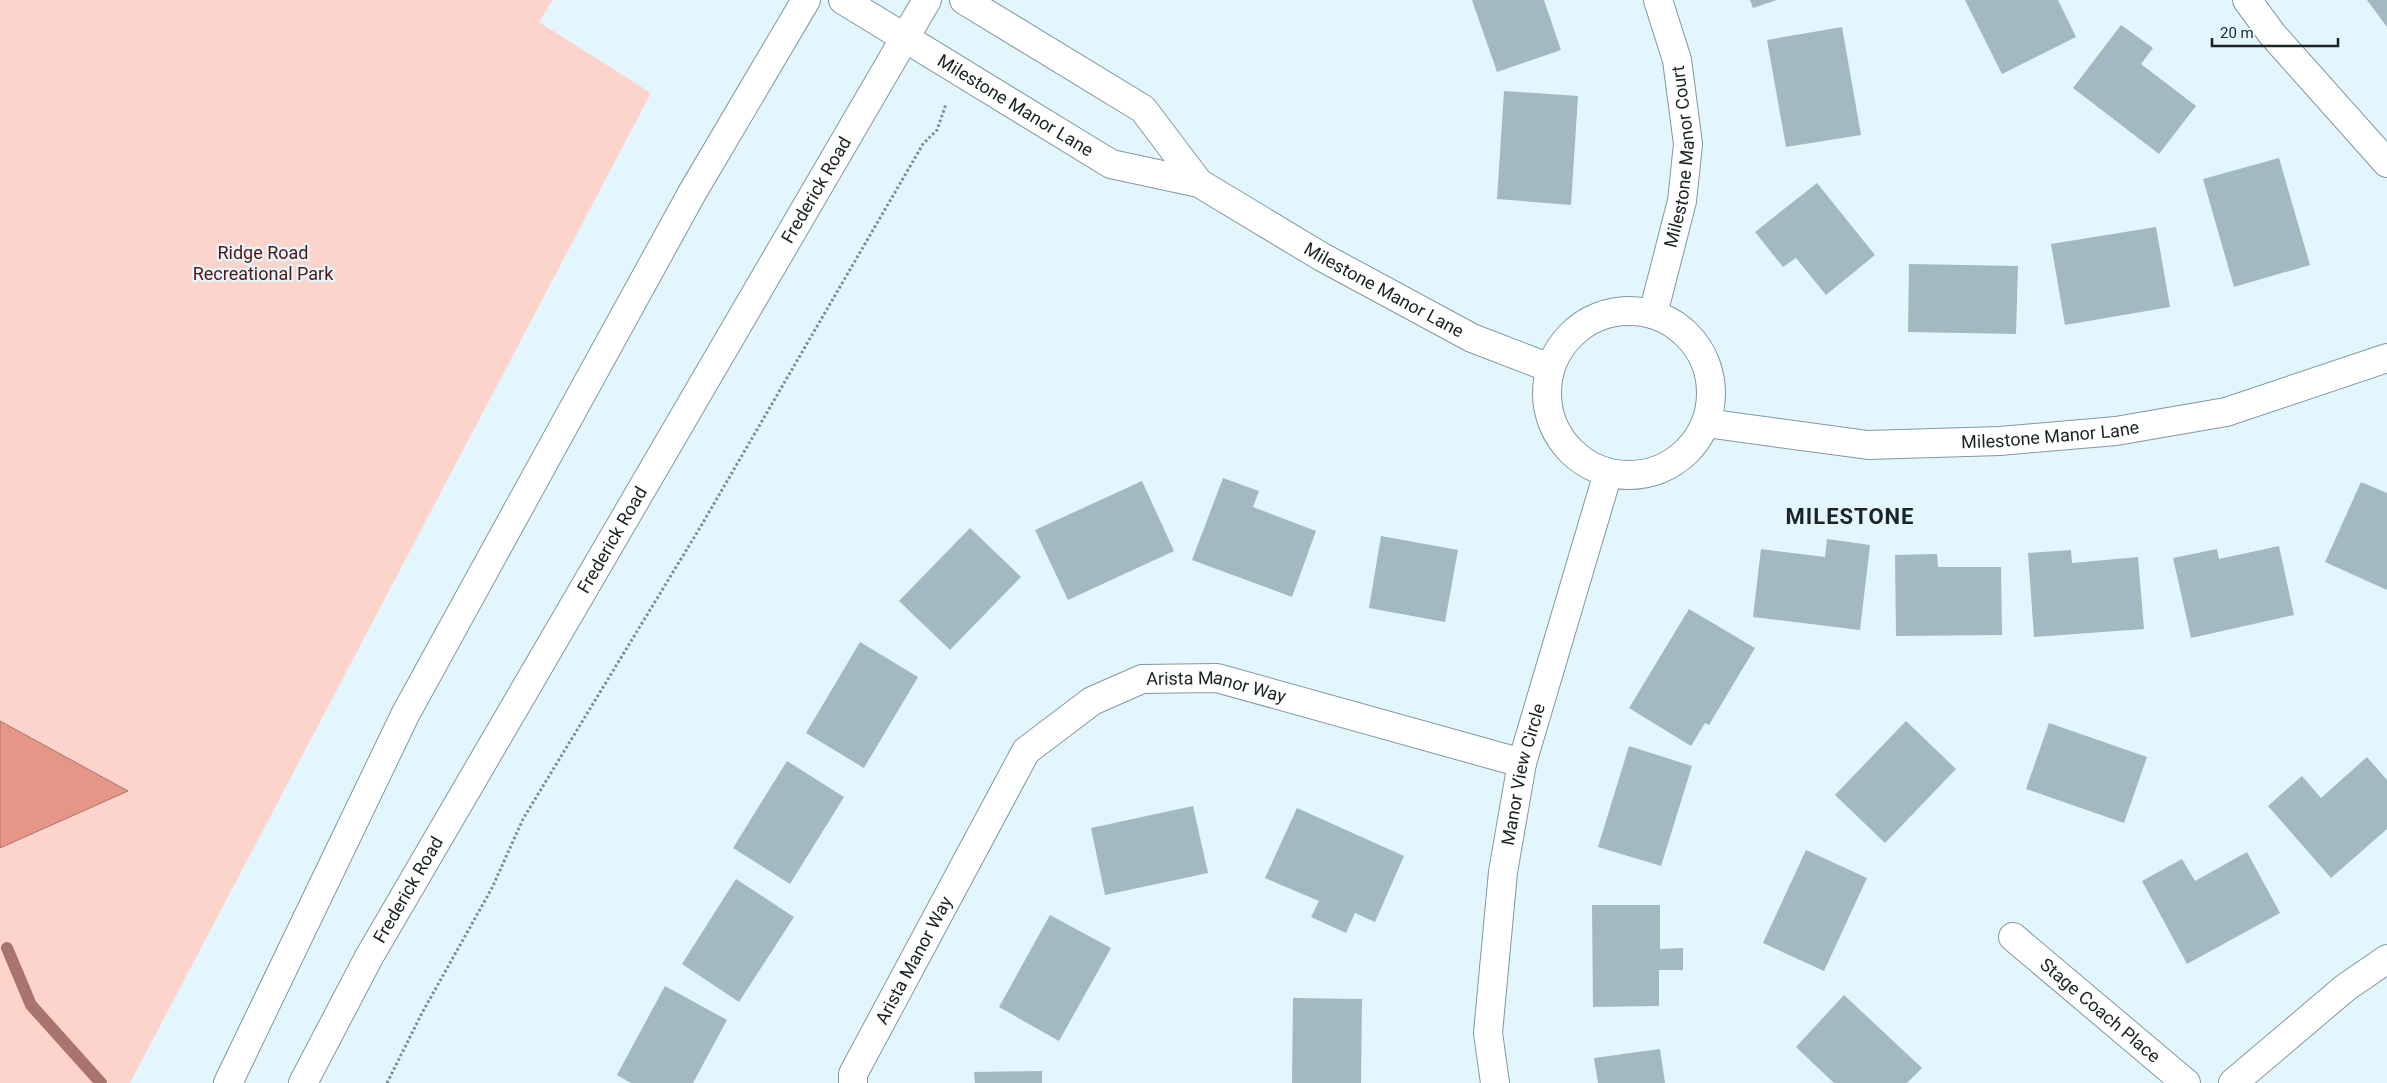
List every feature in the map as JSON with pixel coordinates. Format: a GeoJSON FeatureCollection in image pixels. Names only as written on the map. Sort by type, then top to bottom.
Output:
{"type":"FeatureCollection","features":[{"type":"Feature","properties":{"kind":"street"},"geometry":{"type":"LineString","coordinates":[[228,1083],[406,713],[692,193],[806,0]]}},
{"type":"Feature","properties":{"kind":"street","name":"Milestone Manor Lane"},"geometry":{"type":"LineString","coordinates":[[843,0],[1111,164],[1200,183],[1322,257],[1472,338],[1550,368]]}},
{"type":"Feature","properties":{"kind":"street","name":"Frederick Road"},"geometry":{"type":"LineString","coordinates":[[303,1083],[369,957],[927,0]]}},
{"type":"Feature","properties":{"kind":"street","name":"Milestone Manor Lane"},"geometry":{"type":"LineString","coordinates":[[964,0],[1143,109],[1200,183]]}},
{"type":"Feature","properties":{"kind":"street","name":"Milestone Manor Court"},"geometry":{"type":"LineString","coordinates":[[1653,314],[1682,201],[1688,144],[1677,60],[1658,0]]}},
{"type":"Feature","properties":{"kind":"street"},"geometry":{"type":"LineString","coordinates":[[2247,0],[2272,34],[2387,164]]}},
{"type":"Feature","properties":{"kind":"street"},"geometry":{"type":"LineString","coordinates":[[1631,310],[1653,314],[1678,328],[1690,338],[1703,356],[1710,378],[1711,400],[1706,422],[1694,443],[1677,460],[1656,471],[1632,476],[1608,473],[1583,462],[1564,444],[1550,420],[1546,394],[1550,368],[1559,348],[1572,332],[1590,320],[1610,312],[1631,310]]}},
{"type":"Feature","properties":{"kind":"street","name":"Milestone Manor Lane"},"geometry":{"type":"LineString","coordinates":[[1706,422],[1868,445],[2000,441],[2116,431],[2226,412],[2387,358]]}},
{"type":"Feature","properties":{"kind":"street","name":"Manor View Circle"},"geometry":{"type":"LineString","coordinates":[[1495,1083],[1488,1033],[1503,872],[1522,763],[1608,473]]}},
{"type":"Feature","properties":{"kind":"street","name":"Arista Manor Way"},"geometry":{"type":"LineString","coordinates":[[853,1083],[853,1074],[1026,751],[1092,701],[1142,679],[1217,678],[1522,763]]}},
{"type":"Feature","properties":{"kind":"street","name":"Stage Coach Place"},"geometry":{"type":"LineString","coordinates":[[2013,937],[2186,1083]]}},
{"type":"Feature","properties":{"kind":"street"},"geometry":{"type":"LineString","coordinates":[[2233,1083],[2345,988],[2387,959]]}},
{"type":"Feature","properties":{"kind":"path"},"geometry":{"type":"LineString","coordinates":[[387,1083],[422,1013],[492,888],[523,819],[702,526],[922,144],[937,130],[944,107],[963,74]]}},
{"type":"Feature","properties":{"kind":"green space","name":"Ridge Road Recreational Park"},"geometry":{"type":"Polygon","coordinates":[[[0,0],[553,0],[539,22],[651,93],[130,1083],[0,1083],[0,0]]]}},
{"type":"Feature","properties":{"kind":"shaded area"},"geometry":{"type":"Polygon","coordinates":[[[0,721],[128,791],[0,848],[0,721]]]}},
{"type":"Feature","properties":{"kind":"building"},"geometry":{"type":"Polygon","coordinates":[[[1472,0],[1544,0],[1561,50],[1497,72],[1472,0]]]}},
{"type":"Feature","properties":{"kind":"building"},"geometry":{"type":"Polygon","coordinates":[[[1750,0],[1777,0],[1753,8],[1750,0]]]}},
{"type":"Feature","properties":{"kind":"building"},"geometry":{"type":"Polygon","coordinates":[[[1965,0],[2058,0],[2076,37],[2002,74],[1965,0]]]}},
{"type":"Feature","properties":{"kind":"building"},"geometry":{"type":"Polygon","coordinates":[[[2367,0],[2387,0],[2387,27],[2367,0]]]}},
{"type":"Feature","properties":{"kind":"building"},"geometry":{"type":"Polygon","coordinates":[[[2121,25],[2153,48],[2141,64],[2196,106],[2159,154],[2073,88],[2121,25]]]}},
{"type":"Feature","properties":{"kind":"building"},"geometry":{"type":"Polygon","coordinates":[[[1842,27],[1861,135],[1786,147],[1767,40],[1842,27]]]}},
{"type":"Feature","properties":{"kind":"building"},"geometry":{"type":"Polygon","coordinates":[[[1504,91],[1578,96],[1571,205],[1497,199],[1504,91]]]}},
{"type":"Feature","properties":{"kind":"building"},"geometry":{"type":"Polygon","coordinates":[[[2279,158],[2310,265],[2234,287],[2203,179],[2279,158]]]}},
{"type":"Feature","properties":{"kind":"building"},"geometry":{"type":"Polygon","coordinates":[[[1817,183],[1875,255],[1826,295],[1796,258],[1783,267],[1755,232],[1817,183]]]}},
{"type":"Feature","properties":{"kind":"building"},"geometry":{"type":"Polygon","coordinates":[[[2156,227],[2170,307],[2065,325],[2051,244],[2156,227]]]}},
{"type":"Feature","properties":{"kind":"building"},"geometry":{"type":"Polygon","coordinates":[[[1909,264],[2018,266],[2016,334],[1908,332],[1909,264]]]}},
{"type":"Feature","properties":{"kind":"building"},"geometry":{"type":"Polygon","coordinates":[[[1223,478],[1259,491],[1253,507],[1316,531],[1292,597],[1192,560],[1223,478]]]}},
{"type":"Feature","properties":{"kind":"building"},"geometry":{"type":"Polygon","coordinates":[[[1142,481],[1174,551],[1068,600],[1035,530],[1142,481]]]}},
{"type":"Feature","properties":{"kind":"building"},"geometry":{"type":"Polygon","coordinates":[[[2361,482],[2387,493],[2387,590],[2325,562],[2361,482]]]}},
{"type":"Feature","properties":{"kind":"building"},"geometry":{"type":"Polygon","coordinates":[[[970,528],[1021,577],[950,650],[899,601],[970,528]]]}},
{"type":"Feature","properties":{"kind":"building"},"geometry":{"type":"Polygon","coordinates":[[[1381,536],[1458,550],[1445,622],[1369,608],[1381,536]]]}},
{"type":"Feature","properties":{"kind":"building"},"geometry":{"type":"Polygon","coordinates":[[[1827,539],[1870,545],[1860,630],[1753,617],[1761,549],[1825,557],[1827,539]]]}},
{"type":"Feature","properties":{"kind":"building"},"geometry":{"type":"Polygon","coordinates":[[[2279,546],[2294,615],[2191,638],[2173,558],[2217,549],[2219,559],[2279,546]]]}},
{"type":"Feature","properties":{"kind":"building"},"geometry":{"type":"Polygon","coordinates":[[[2071,550],[2072,563],[2138,557],[2144,629],[2034,637],[2028,553],[2071,550]]]}},
{"type":"Feature","properties":{"kind":"building"},"geometry":{"type":"Polygon","coordinates":[[[1937,554],[1938,567],[2001,567],[2002,635],[1896,636],[1895,555],[1937,554]]]}},
{"type":"Feature","properties":{"kind":"building"},"geometry":{"type":"Polygon","coordinates":[[[1689,609],[1755,648],[1709,725],[1705,723],[1691,746],[1629,708],[1689,609]]]}},
{"type":"Feature","properties":{"kind":"building"},"geometry":{"type":"Polygon","coordinates":[[[860,642],[918,677],[864,768],[806,733],[860,642]]]}},
{"type":"Feature","properties":{"kind":"building"},"geometry":{"type":"Polygon","coordinates":[[[1906,721],[1956,769],[1885,843],[1835,795],[1906,721]]]}},
{"type":"Feature","properties":{"kind":"building"},"geometry":{"type":"Polygon","coordinates":[[[2049,723],[2147,757],[2124,823],[2026,789],[2049,723]]]}},
{"type":"Feature","properties":{"kind":"building"},"geometry":{"type":"Polygon","coordinates":[[[1629,746],[1692,766],[1661,866],[1598,847],[1629,746]]]}},
{"type":"Feature","properties":{"kind":"building"},"geometry":{"type":"Polygon","coordinates":[[[2367,757],[2387,780],[2387,829],[2331,878],[2268,806],[2302,776],[2321,798],[2367,757]]]}},
{"type":"Feature","properties":{"kind":"building"},"geometry":{"type":"Polygon","coordinates":[[[787,761],[844,797],[790,884],[733,848],[787,761]]]}},
{"type":"Feature","properties":{"kind":"building"},"geometry":{"type":"Polygon","coordinates":[[[1193,806],[1208,873],[1105,895],[1091,828],[1193,806]]]}},
{"type":"Feature","properties":{"kind":"building"},"geometry":{"type":"Polygon","coordinates":[[[1297,808],[1404,856],[1375,922],[1355,913],[1346,933],[1311,917],[1319,901],[1265,878],[1297,808]]]}},
{"type":"Feature","properties":{"kind":"building"},"geometry":{"type":"Polygon","coordinates":[[[1806,850],[1867,878],[1824,971],[1763,943],[1806,850]]]}},
{"type":"Feature","properties":{"kind":"building"},"geometry":{"type":"Polygon","coordinates":[[[2247,852],[2280,913],[2187,964],[2142,881],[2182,859],[2195,881],[2247,852]]]}},
{"type":"Feature","properties":{"kind":"building"},"geometry":{"type":"Polygon","coordinates":[[[736,879],[794,917],[739,1002],[682,964],[736,879]]]}},
{"type":"Feature","properties":{"kind":"building"},"geometry":{"type":"Polygon","coordinates":[[[1592,905],[1660,905],[1660,949],[1683,948],[1683,970],[1659,970],[1659,1006],[1593,1007],[1592,905]]]}},
{"type":"Feature","properties":{"kind":"building"},"geometry":{"type":"Polygon","coordinates":[[[1050,915],[1111,948],[1059,1041],[999,1007],[1050,915]]]}},
{"type":"Feature","properties":{"kind":"building"},"geometry":{"type":"Polygon","coordinates":[[[665,986],[727,1020],[693,1083],[631,1083],[617,1075],[665,986]]]}},
{"type":"Feature","properties":{"kind":"building"},"geometry":{"type":"Polygon","coordinates":[[[1844,995],[1922,1068],[1907,1083],[1834,1083],[1796,1047],[1844,995]]]}},
{"type":"Feature","properties":{"kind":"building"},"geometry":{"type":"Polygon","coordinates":[[[1293,998],[1362,999],[1361,1083],[1292,1083],[1293,998]]]}},
{"type":"Feature","properties":{"kind":"building"},"geometry":{"type":"Polygon","coordinates":[[[1660,1049],[1665,1083],[1598,1083],[1594,1058],[1660,1049]]]}},
{"type":"Feature","properties":{"kind":"building"},"geometry":{"type":"Polygon","coordinates":[[[1042,1071],[1042,1083],[975,1083],[974,1072],[1042,1071]]]}},
{"type":"Feature","properties":{"kind":"waterway"},"geometry":{"type":"LineString","coordinates":[[7,948],[31,1005],[101,1083]]}},
{"type":"Feature","properties":{"kind":"district","name":"MILESTONE"},"geometry":{"type":"Point","coordinates":[1850,516]}}]}
